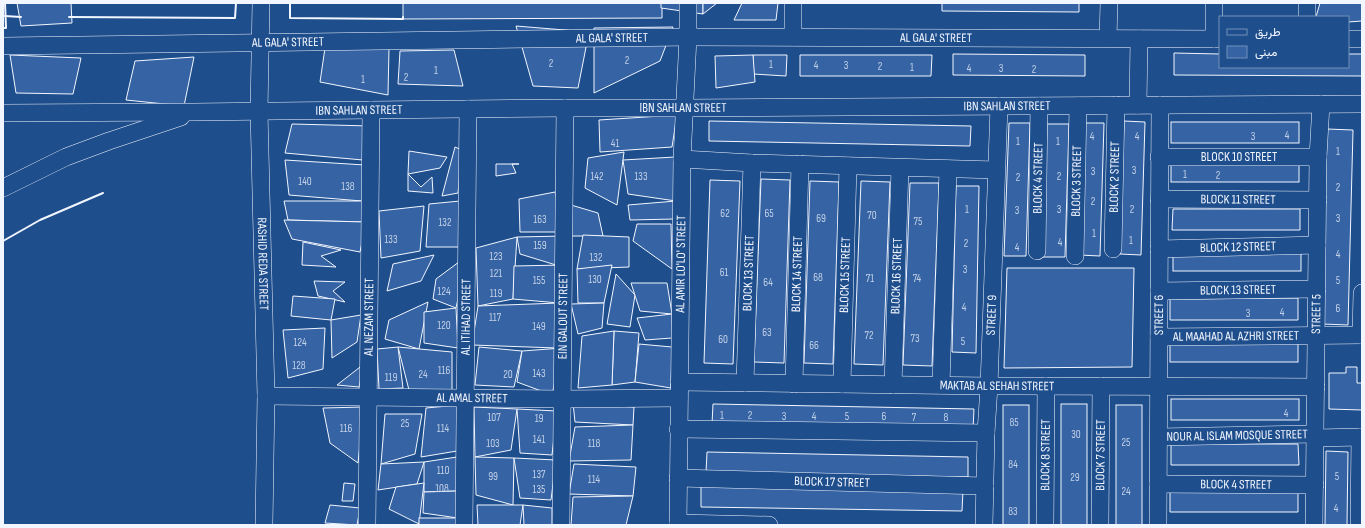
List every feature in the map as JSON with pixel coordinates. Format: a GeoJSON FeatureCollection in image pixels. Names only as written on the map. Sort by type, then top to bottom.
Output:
{"type":"FeatureCollection","features":[{"type":"Feature","properties":{"kind":"street","name":"RASHID REDA STREET"},"geometry":{"type":"LineString","coordinates":[[260,3],[259,111],[266,396],[264,525]]}},
{"type":"Feature","properties":{"kind":"street","name":"AL AMIR LO'LO' STREET"},"geometry":{"type":"LineString","coordinates":[[678,524],[682,159],[688,36],[688,3]]}},
{"type":"Feature","properties":{"kind":"street"},"geometry":{"type":"LineString","coordinates":[[793,3],[793,37]]}},
{"type":"Feature","properties":{"kind":"street"},"geometry":{"type":"LineString","coordinates":[[1108,3],[1108,38]]}},
{"type":"Feature","properties":{"kind":"street"},"geometry":{"type":"LineString","coordinates":[[1214,3],[1217,39]]}},
{"type":"Feature","properties":{"kind":"street"},"geometry":{"type":"LineString","coordinates":[[1307,3],[1307,16]]}},
{"type":"Feature","properties":{"kind":"street","name":"AL GALA' STREET"},"geometry":{"type":"LineString","coordinates":[[3,46],[688,36],[1217,39]]}},
{"type":"Feature","properties":{"kind":"street"},"geometry":{"type":"LineString","coordinates":[[1138,105],[1139,39]]}},
{"type":"Feature","properties":{"kind":"street"},"geometry":{"type":"LineString","coordinates":[[1349,39],[1362,39]]}},
{"type":"Feature","properties":{"kind":"street","name":"STREET 5"},"geometry":{"type":"LineString","coordinates":[[1314,525],[1318,157],[1321,104]]}},
{"type":"Feature","properties":{"kind":"street","name":"IBN SAHLAN STREET"},"geometry":{"type":"LineString","coordinates":[[3,113],[565,108],[1362,104]]}},
{"type":"Feature","properties":{"kind":"street","name":"BLOCK 2 STREET"},"geometry":{"type":"LineString","coordinates":[[1113,249],[1116,105]]}},
{"type":"Feature","properties":{"kind":"street","name":"STREET 6"},"geometry":{"type":"LineString","coordinates":[[1158,525],[1160,105]]}},
{"type":"Feature","properties":{"kind":"street","name":"STREET 9"},"geometry":{"type":"LineString","coordinates":[[984,525],[998,106]]}},
{"type":"Feature","properties":{"kind":"street","name":"BLOCK 4 STREET"},"geometry":{"type":"LineString","coordinates":[[1037,251],[1039,106]]}},
{"type":"Feature","properties":{"kind":"street","name":"BLOCK 3 STREET"},"geometry":{"type":"LineString","coordinates":[[1075,256],[1078,106]]}},
{"type":"Feature","properties":{"kind":"street","name":"EIN GALOUT STREET"},"geometry":{"type":"LineString","coordinates":[[561,525],[565,108]]}},
{"type":"Feature","properties":{"kind":"street","name":"AL ITIHAD STREET"},"geometry":{"type":"LineString","coordinates":[[464,525],[468,109]]}},
{"type":"Feature","properties":{"kind":"street","name":"AL NEZAM STREET"},"geometry":{"type":"LineString","coordinates":[[367,525],[372,110]]}},
{"type":"Feature","properties":{"kind":"street"},"geometry":{"type":"LineString","coordinates":[[3,188],[66,157],[194,112]]}},
{"type":"Feature","properties":{"kind":"street","name":"BLOCK 10 STREET"},"geometry":{"type":"LineString","coordinates":[[1159,157],[1318,157]]}},
{"type":"Feature","properties":{"kind":"street"},"geometry":{"type":"LineString","coordinates":[[682,159],[752,163],[996,170]]}},
{"type":"Feature","properties":{"kind":"street","name":"BLOCK 13 STREET"},"geometry":{"type":"LineString","coordinates":[[745,383],[752,163]]}},
{"type":"Feature","properties":{"kind":"street","name":"BLOCK 14 STREET"},"geometry":{"type":"LineString","coordinates":[[794,384],[800,164]]}},
{"type":"Feature","properties":{"kind":"street","name":"BLOCK 15 STREET"},"geometry":{"type":"LineString","coordinates":[[842,384],[848,166]]}},
{"type":"Feature","properties":{"kind":"street","name":"BLOCK 16 STREET"},"geometry":{"type":"LineString","coordinates":[[893,385],[900,168]]}},
{"type":"Feature","properties":{"kind":"street"},"geometry":{"type":"LineString","coordinates":[[941,385],[948,169]]}},
{"type":"Feature","properties":{"kind":"street","name":"BLOCK 11 STREET"},"geometry":{"type":"LineString","coordinates":[[1159,199],[1318,200]]}},
{"type":"Feature","properties":{"kind":"street","name":"BLOCK 12 STREET"},"geometry":{"type":"LineString","coordinates":[[1159,249],[1317,245]]}},
{"type":"Feature","properties":{"kind":"street","name":"BLOCK 13 STREET"},"geometry":{"type":"LineString","coordinates":[[1159,291],[1317,289]]}},
{"type":"Feature","properties":{"kind":"street"},"geometry":{"type":"LineString","coordinates":[[1362,293],[1362,335]]}},
{"type":"Feature","properties":{"kind":"street","name":"AL MAAHAD AL AZHRI STREET"},"geometry":{"type":"LineString","coordinates":[[1159,337],[1362,335]]}},
{"type":"Feature","properties":{"kind":"street","name":"MAKTAB AL SEHAH STREET"},"geometry":{"type":"LineString","coordinates":[[679,390],[745,383],[989,386],[1316,387]]}},
{"type":"Feature","properties":{"kind":"street","name":"BLOCK 8 STREET"},"geometry":{"type":"LineString","coordinates":[[1044,525],[1046,386]]}},
{"type":"Feature","properties":{"kind":"street","name":"BLOCK 7 STREET"},"geometry":{"type":"LineString","coordinates":[[1100,525],[1101,386]]}},
{"type":"Feature","properties":{"kind":"street","name":"AL AMAL STREET"},"geometry":{"type":"LineString","coordinates":[[266,396],[562,399],[679,390]]}},
{"type":"Feature","properties":{"kind":"street"},"geometry":{"type":"LineString","coordinates":[[678,429],[986,433]]}},
{"type":"Feature","properties":{"kind":"street","name":"NOUR AL ISLAM MOSQUE STREET"},"geometry":{"type":"LineString","coordinates":[[1158,437],[1361,437]]}},
{"type":"Feature","properties":{"kind":"street"},"geometry":{"type":"LineString","coordinates":[[1359,525],[1361,437]]}},
{"type":"Feature","properties":{"kind":"street","name":"BLOCK 17 STREET"},"geometry":{"type":"LineString","coordinates":[[678,478],[986,486]]}},
{"type":"Feature","properties":{"kind":"street","name":"BLOCK 4 STREET"},"geometry":{"type":"LineString","coordinates":[[1158,484],[1314,485]]}},
{"type":"Feature","properties":{"kind":"street"},"geometry":{"type":"LineString","coordinates":[[678,524],[769,525]]}},
{"type":"Feature","properties":{"kind":"building"},"geometry":{"type":"Polygon","coordinates":[[[17,3],[71,3],[72,23],[21,26],[17,3]]]}},
{"type":"Feature","properties":{"kind":"building"},"geometry":{"type":"Polygon","coordinates":[[[403,3],[662,3],[662,18],[403,19],[403,3]]]}},
{"type":"Feature","properties":{"kind":"building"},"geometry":{"type":"Polygon","coordinates":[[[661,3],[703,3],[703,14],[661,8],[661,3]]]}},
{"type":"Feature","properties":{"kind":"building"},"geometry":{"type":"Polygon","coordinates":[[[703,3],[717,3],[703,14],[703,3]]]}},
{"type":"Feature","properties":{"kind":"building"},"geometry":{"type":"Polygon","coordinates":[[[742,3],[778,3],[776,20],[734,20],[742,3]]]}},
{"type":"Feature","properties":{"kind":"building"},"geometry":{"type":"Polygon","coordinates":[[[942,3],[1079,3],[1079,12],[942,11],[942,3]]]}},
{"type":"Feature","properties":{"kind":"building"},"geometry":{"type":"Polygon","coordinates":[[[1320,3],[1362,3],[1362,21],[1349,22],[1349,16],[1316,16],[1320,3]]]}},
{"type":"Feature","properties":{"kind":"building"},"geometry":{"type":"Polygon","coordinates":[[[516,26],[589,32],[578,88],[533,86],[516,26]]]}},
{"type":"Feature","properties":{"kind":"building"},"geometry":{"type":"Polygon","coordinates":[[[673,27],[660,61],[594,93],[594,28],[673,27]]]}},
{"type":"Feature","properties":{"kind":"building"},"geometry":{"type":"Polygon","coordinates":[[[326,41],[389,48],[388,95],[320,82],[326,41]]]}},
{"type":"Feature","properties":{"kind":"building"},"geometry":{"type":"Polygon","coordinates":[[[454,50],[463,86],[398,84],[400,51],[454,50]]]}},
{"type":"Feature","properties":{"kind":"building"},"geometry":{"type":"Polygon","coordinates":[[[1174,53],[1219,54],[1219,68],[1349,68],[1349,54],[1362,54],[1362,76],[1174,75],[1174,53]]]}},
{"type":"Feature","properties":{"kind":"building"},"geometry":{"type":"Polygon","coordinates":[[[953,54],[1085,55],[1085,76],[953,75],[953,54]]]}},
{"type":"Feature","properties":{"kind":"building"},"geometry":{"type":"Polygon","coordinates":[[[10,55],[81,58],[73,94],[16,93],[10,55]]]}},
{"type":"Feature","properties":{"kind":"building"},"geometry":{"type":"Polygon","coordinates":[[[753,55],[787,55],[786,76],[753,74],[753,55]]]}},
{"type":"Feature","properties":{"kind":"building"},"geometry":{"type":"Polygon","coordinates":[[[753,55],[755,82],[716,88],[715,56],[753,55]]]}},
{"type":"Feature","properties":{"kind":"building"},"geometry":{"type":"Polygon","coordinates":[[[800,55],[932,55],[931,76],[800,76],[800,55]]]}},
{"type":"Feature","properties":{"kind":"building"},"geometry":{"type":"Polygon","coordinates":[[[194,57],[184,106],[126,100],[135,61],[194,57]]]}},
{"type":"Feature","properties":{"kind":"building"},"geometry":{"type":"Polygon","coordinates":[[[677,115],[672,147],[600,152],[599,120],[677,115]]]}},
{"type":"Feature","properties":{"kind":"building"},"geometry":{"type":"Polygon","coordinates":[[[709,121],[971,126],[970,146],[709,141],[709,121]]]}},
{"type":"Feature","properties":{"kind":"building"},"geometry":{"type":"Polygon","coordinates":[[[1124,121],[1145,122],[1141,255],[1120,254],[1124,121]]]}},
{"type":"Feature","properties":{"kind":"building"},"geometry":{"type":"Polygon","coordinates":[[[1171,122],[1299,122],[1299,143],[1171,143],[1171,122]]]}},
{"type":"Feature","properties":{"kind":"building"},"geometry":{"type":"Polygon","coordinates":[[[1009,123],[1030,123],[1026,256],[1004,256],[1009,123]]]}},
{"type":"Feature","properties":{"kind":"building"},"geometry":{"type":"Polygon","coordinates":[[[1083,123],[1104,123],[1100,256],[1079,255],[1083,123]]]}},
{"type":"Feature","properties":{"kind":"building"},"geometry":{"type":"Polygon","coordinates":[[[292,124],[371,126],[363,160],[285,153],[292,124]]]}},
{"type":"Feature","properties":{"kind":"building"},"geometry":{"type":"Polygon","coordinates":[[[1047,124],[1069,124],[1065,257],[1043,257],[1047,124]]]}},
{"type":"Feature","properties":{"kind":"building"},"geometry":{"type":"Polygon","coordinates":[[[1327,129],[1353,130],[1348,325],[1322,324],[1327,129]]]}},
{"type":"Feature","properties":{"kind":"building"},"geometry":{"type":"Polygon","coordinates":[[[455,147],[462,150],[458,193],[442,196],[455,147]]]}},
{"type":"Feature","properties":{"kind":"building"},"geometry":{"type":"Polygon","coordinates":[[[409,151],[447,157],[440,168],[408,174],[409,151]]]}},
{"type":"Feature","properties":{"kind":"building"},"geometry":{"type":"Polygon","coordinates":[[[624,152],[617,205],[585,188],[588,158],[624,152]]]}},
{"type":"Feature","properties":{"kind":"building"},"geometry":{"type":"Polygon","coordinates":[[[675,157],[676,201],[628,194],[623,160],[675,157]]]}},
{"type":"Feature","properties":{"kind":"building"},"geometry":{"type":"Polygon","coordinates":[[[285,160],[365,165],[362,201],[289,195],[285,160]]]}},
{"type":"Feature","properties":{"kind":"building"},"geometry":{"type":"Polygon","coordinates":[[[1171,161],[1299,161],[1299,182],[1171,182],[1171,161]]]}},
{"type":"Feature","properties":{"kind":"building"},"geometry":{"type":"Polygon","coordinates":[[[496,164],[512,164],[516,173],[496,176],[496,164]]]}},
{"type":"Feature","properties":{"kind":"building"},"geometry":{"type":"Polygon","coordinates":[[[408,174],[421,187],[432,177],[433,193],[408,191],[408,174]]]}},
{"type":"Feature","properties":{"kind":"building"},"geometry":{"type":"Polygon","coordinates":[[[761,179],[790,180],[784,363],[754,362],[761,179]]]}},
{"type":"Feature","properties":{"kind":"building"},"geometry":{"type":"Polygon","coordinates":[[[710,180],[740,181],[733,364],[704,363],[710,180]]]}},
{"type":"Feature","properties":{"kind":"building"},"geometry":{"type":"Polygon","coordinates":[[[810,181],[839,182],[833,364],[804,363],[810,181]]]}},
{"type":"Feature","properties":{"kind":"building"},"geometry":{"type":"Polygon","coordinates":[[[861,181],[890,182],[883,365],[854,364],[861,181]]]}},
{"type":"Feature","properties":{"kind":"building"},"geometry":{"type":"Polygon","coordinates":[[[910,183],[939,183],[932,366],[903,365],[910,183]]]}},
{"type":"Feature","properties":{"kind":"building"},"geometry":{"type":"Polygon","coordinates":[[[956,186],[979,186],[976,353],[952,352],[956,186]]]}},
{"type":"Feature","properties":{"kind":"building"},"geometry":{"type":"Polygon","coordinates":[[[555,192],[564,232],[520,232],[519,199],[555,192]]]}},
{"type":"Feature","properties":{"kind":"building"},"geometry":{"type":"Polygon","coordinates":[[[284,201],[362,201],[366,222],[288,220],[284,201]]]}},
{"type":"Feature","properties":{"kind":"building"},"geometry":{"type":"Polygon","coordinates":[[[460,201],[460,247],[426,247],[429,204],[460,201]]]}},
{"type":"Feature","properties":{"kind":"building"},"geometry":{"type":"Polygon","coordinates":[[[676,201],[675,219],[630,220],[628,205],[676,201]]]}},
{"type":"Feature","properties":{"kind":"building"},"geometry":{"type":"Polygon","coordinates":[[[571,205],[598,213],[603,236],[570,236],[571,205]]]}},
{"type":"Feature","properties":{"kind":"building"},"geometry":{"type":"Polygon","coordinates":[[[424,206],[420,251],[381,258],[379,211],[424,206]]]}},
{"type":"Feature","properties":{"kind":"building"},"geometry":{"type":"Polygon","coordinates":[[[1173,209],[1300,209],[1300,230],[1172,230],[1173,209]]]}},
{"type":"Feature","properties":{"kind":"building"},"geometry":{"type":"Polygon","coordinates":[[[284,220],[366,222],[360,252],[292,239],[284,220]]]}},
{"type":"Feature","properties":{"kind":"building"},"geometry":{"type":"Polygon","coordinates":[[[637,224],[671,224],[672,269],[633,241],[637,224]]]}},
{"type":"Feature","properties":{"kind":"building"},"geometry":{"type":"Polygon","coordinates":[[[583,235],[629,237],[629,267],[577,269],[583,235]]]}},
{"type":"Feature","properties":{"kind":"building"},"geometry":{"type":"Polygon","coordinates":[[[564,236],[556,265],[520,254],[517,237],[564,236]]]}},
{"type":"Feature","properties":{"kind":"building"},"geometry":{"type":"Polygon","coordinates":[[[517,237],[513,299],[478,306],[476,248],[517,237]]]}},
{"type":"Feature","properties":{"kind":"building"},"geometry":{"type":"Polygon","coordinates":[[[303,242],[341,250],[321,256],[336,267],[302,265],[303,242]]]}},
{"type":"Feature","properties":{"kind":"building"},"geometry":{"type":"Polygon","coordinates":[[[1173,250],[1301,250],[1301,271],[1173,271],[1173,250]]]}},
{"type":"Feature","properties":{"kind":"building"},"geometry":{"type":"Polygon","coordinates":[[[434,255],[421,281],[387,291],[393,264],[434,255]]]}},
{"type":"Feature","properties":{"kind":"building"},"geometry":{"type":"Polygon","coordinates":[[[467,256],[456,308],[433,299],[436,279],[467,256]]]}},
{"type":"Feature","properties":{"kind":"building"},"geometry":{"type":"Polygon","coordinates":[[[563,265],[559,303],[513,299],[514,266],[563,265]]]}},
{"type":"Feature","properties":{"kind":"building"},"geometry":{"type":"Polygon","coordinates":[[[612,265],[604,303],[578,303],[577,269],[612,265]]]}},
{"type":"Feature","properties":{"kind":"building"},"geometry":{"type":"Polygon","coordinates":[[[1007,268],[1134,268],[1132,367],[1004,368],[1007,268]]]}},
{"type":"Feature","properties":{"kind":"building"},"geometry":{"type":"Polygon","coordinates":[[[616,274],[635,295],[630,327],[607,324],[616,274]]]}},
{"type":"Feature","properties":{"kind":"building"},"geometry":{"type":"Polygon","coordinates":[[[314,281],[345,282],[333,291],[345,302],[318,296],[314,281]]]}},
{"type":"Feature","properties":{"kind":"building"},"geometry":{"type":"Polygon","coordinates":[[[631,283],[667,283],[672,314],[640,311],[631,283]]]}},
{"type":"Feature","properties":{"kind":"building"},"geometry":{"type":"Polygon","coordinates":[[[293,296],[335,299],[331,320],[291,316],[293,296]]]}},
{"type":"Feature","properties":{"kind":"building"},"geometry":{"type":"Polygon","coordinates":[[[1298,298],[1298,320],[1170,320],[1170,299],[1298,298]]]}},
{"type":"Feature","properties":{"kind":"building"},"geometry":{"type":"Polygon","coordinates":[[[428,302],[419,349],[385,339],[389,320],[428,302]]]}},
{"type":"Feature","properties":{"kind":"building"},"geometry":{"type":"Polygon","coordinates":[[[559,303],[557,348],[472,345],[478,306],[559,303]]]}},
{"type":"Feature","properties":{"kind":"building"},"geometry":{"type":"Polygon","coordinates":[[[604,303],[602,328],[578,334],[571,304],[604,303]]]}},
{"type":"Feature","properties":{"kind":"building"},"geometry":{"type":"Polygon","coordinates":[[[456,308],[458,348],[424,343],[424,312],[456,308]]]}},
{"type":"Feature","properties":{"kind":"building"},"geometry":{"type":"Polygon","coordinates":[[[672,314],[672,338],[645,340],[637,318],[672,314]]]}},
{"type":"Feature","properties":{"kind":"building"},"geometry":{"type":"Polygon","coordinates":[[[361,315],[357,342],[332,358],[331,320],[361,315]]]}},
{"type":"Feature","properties":{"kind":"building"},"geometry":{"type":"Polygon","coordinates":[[[325,328],[323,369],[288,378],[283,330],[325,328]]]}},
{"type":"Feature","properties":{"kind":"building"},"geometry":{"type":"Polygon","coordinates":[[[614,331],[639,333],[635,382],[612,385],[614,331]]]}},
{"type":"Feature","properties":{"kind":"building"},"geometry":{"type":"Polygon","coordinates":[[[614,331],[612,385],[578,388],[582,336],[614,331]]]}},
{"type":"Feature","properties":{"kind":"building"},"geometry":{"type":"Polygon","coordinates":[[[1170,341],[1298,341],[1298,362],[1170,362],[1170,341]]]}},
{"type":"Feature","properties":{"kind":"building"},"geometry":{"type":"Polygon","coordinates":[[[639,344],[672,347],[671,388],[635,382],[639,344]]]}},
{"type":"Feature","properties":{"kind":"building"},"geometry":{"type":"Polygon","coordinates":[[[398,347],[452,352],[452,391],[409,390],[398,347]]]}},
{"type":"Feature","properties":{"kind":"building"},"geometry":{"type":"Polygon","coordinates":[[[398,347],[403,388],[379,389],[377,349],[398,347]]]}},
{"type":"Feature","properties":{"kind":"building"},"geometry":{"type":"Polygon","coordinates":[[[479,347],[522,351],[514,387],[475,385],[479,347]]]}},
{"type":"Feature","properties":{"kind":"building"},"geometry":{"type":"Polygon","coordinates":[[[562,348],[552,395],[517,382],[522,351],[562,348]]]}},
{"type":"Feature","properties":{"kind":"building"},"geometry":{"type":"Polygon","coordinates":[[[364,364],[359,387],[337,385],[364,364]]]}},
{"type":"Feature","properties":{"kind":"building"},"geometry":{"type":"Polygon","coordinates":[[[1346,367],[1357,367],[1357,383],[1362,383],[1362,410],[1329,409],[1329,373],[1346,373],[1346,367]]]}},
{"type":"Feature","properties":{"kind":"building"},"geometry":{"type":"Polygon","coordinates":[[[1171,399],[1299,399],[1299,420],[1171,420],[1171,399]]]}},
{"type":"Feature","properties":{"kind":"building"},"geometry":{"type":"Polygon","coordinates":[[[573,403],[634,407],[633,425],[575,422],[573,403]]]}},
{"type":"Feature","properties":{"kind":"building"},"geometry":{"type":"Polygon","coordinates":[[[713,404],[974,409],[973,429],[712,424],[713,404]]]}},
{"type":"Feature","properties":{"kind":"building"},"geometry":{"type":"Polygon","coordinates":[[[1061,404],[1087,404],[1087,525],[1061,525],[1061,404]]]}},
{"type":"Feature","properties":{"kind":"building"},"geometry":{"type":"Polygon","coordinates":[[[459,405],[457,451],[421,457],[426,408],[459,405]]]}},
{"type":"Feature","properties":{"kind":"building"},"geometry":{"type":"Polygon","coordinates":[[[1003,405],[1029,405],[1029,525],[1003,525],[1003,405]]]}},
{"type":"Feature","properties":{"kind":"building"},"geometry":{"type":"Polygon","coordinates":[[[1116,405],[1142,405],[1142,525],[1116,525],[1116,405]]]}},
{"type":"Feature","properties":{"kind":"building"},"geometry":{"type":"Polygon","coordinates":[[[364,407],[358,463],[330,443],[323,408],[364,407]]]}},
{"type":"Feature","properties":{"kind":"building"},"geometry":{"type":"Polygon","coordinates":[[[474,407],[517,409],[511,450],[475,457],[474,407]]]}},
{"type":"Feature","properties":{"kind":"building"},"geometry":{"type":"Polygon","coordinates":[[[517,409],[557,411],[552,455],[520,453],[517,409]]]}},
{"type":"Feature","properties":{"kind":"building"},"geometry":{"type":"Polygon","coordinates":[[[385,414],[422,414],[415,454],[381,464],[385,414]]]}},
{"type":"Feature","properties":{"kind":"building"},"geometry":{"type":"Polygon","coordinates":[[[633,425],[631,460],[569,461],[575,427],[633,425]]]}},
{"type":"Feature","properties":{"kind":"building"},"geometry":{"type":"Polygon","coordinates":[[[1171,444],[1298,444],[1299,465],[1171,465],[1171,444]]]}},
{"type":"Feature","properties":{"kind":"building"},"geometry":{"type":"Polygon","coordinates":[[[1326,451],[1348,452],[1347,525],[1325,525],[1326,451]]]}},
{"type":"Feature","properties":{"kind":"building"},"geometry":{"type":"Polygon","coordinates":[[[707,452],[968,457],[968,477],[706,473],[707,452]]]}},
{"type":"Feature","properties":{"kind":"building"},"geometry":{"type":"Polygon","coordinates":[[[457,457],[457,491],[424,492],[424,462],[457,457]]]}},
{"type":"Feature","properties":{"kind":"building"},"geometry":{"type":"Polygon","coordinates":[[[475,457],[514,458],[513,505],[476,495],[475,457]]]}},
{"type":"Feature","properties":{"kind":"building"},"geometry":{"type":"Polygon","coordinates":[[[514,458],[556,460],[551,500],[520,498],[514,458]]]}},
{"type":"Feature","properties":{"kind":"building"},"geometry":{"type":"Polygon","coordinates":[[[424,462],[417,484],[378,490],[381,464],[424,462]]]}},
{"type":"Feature","properties":{"kind":"building"},"geometry":{"type":"Polygon","coordinates":[[[574,464],[636,467],[633,496],[569,494],[574,464]]]}},
{"type":"Feature","properties":{"kind":"building"},"geometry":{"type":"Polygon","coordinates":[[[344,483],[355,484],[353,501],[342,501],[344,483]]]}},
{"type":"Feature","properties":{"kind":"building"},"geometry":{"type":"Polygon","coordinates":[[[424,483],[419,524],[389,509],[396,487],[424,483]]]}},
{"type":"Feature","properties":{"kind":"building"},"geometry":{"type":"Polygon","coordinates":[[[701,486],[963,491],[962,511],[701,507],[701,486]]]}},
{"type":"Feature","properties":{"kind":"building"},"geometry":{"type":"Polygon","coordinates":[[[1298,490],[1298,512],[1170,512],[1170,491],[1298,490]]]}},
{"type":"Feature","properties":{"kind":"building"},"geometry":{"type":"Polygon","coordinates":[[[457,491],[458,518],[423,513],[424,492],[457,491]]]}},
{"type":"Feature","properties":{"kind":"building"},"geometry":{"type":"Polygon","coordinates":[[[633,496],[626,525],[571,525],[573,497],[633,496]]]}},
{"type":"Feature","properties":{"kind":"building"},"geometry":{"type":"Polygon","coordinates":[[[330,505],[360,508],[357,525],[325,523],[330,505]]]}},
{"type":"Feature","properties":{"kind":"building"},"geometry":{"type":"Polygon","coordinates":[[[477,505],[523,505],[520,525],[478,525],[477,505]]]}},
{"type":"Feature","properties":{"kind":"building"},"geometry":{"type":"Polygon","coordinates":[[[523,505],[552,508],[552,525],[524,525],[523,505]]]}},
{"type":"Feature","properties":{"kind":"building"},"geometry":{"type":"Polygon","coordinates":[[[419,518],[458,518],[458,525],[419,525],[419,518]]]}},
{"type":"Feature","properties":{"kind":"wall"},"geometry":{"type":"LineString","coordinates":[[3,28],[6,28],[5,3]]}},
{"type":"Feature","properties":{"kind":"wall"},"geometry":{"type":"LineString","coordinates":[[69,17],[235,18],[236,3]]}},
{"type":"Feature","properties":{"kind":"wall"},"geometry":{"type":"LineString","coordinates":[[290,3],[290,18],[403,19],[403,17]]}},
{"type":"Feature","properties":{"kind":"wall"},"geometry":{"type":"LineString","coordinates":[[5,16],[21,17]]}},
{"type":"Feature","properties":{"kind":"wall"},"geometry":{"type":"LineString","coordinates":[[3,241],[40,220],[103,193]]}}]}
